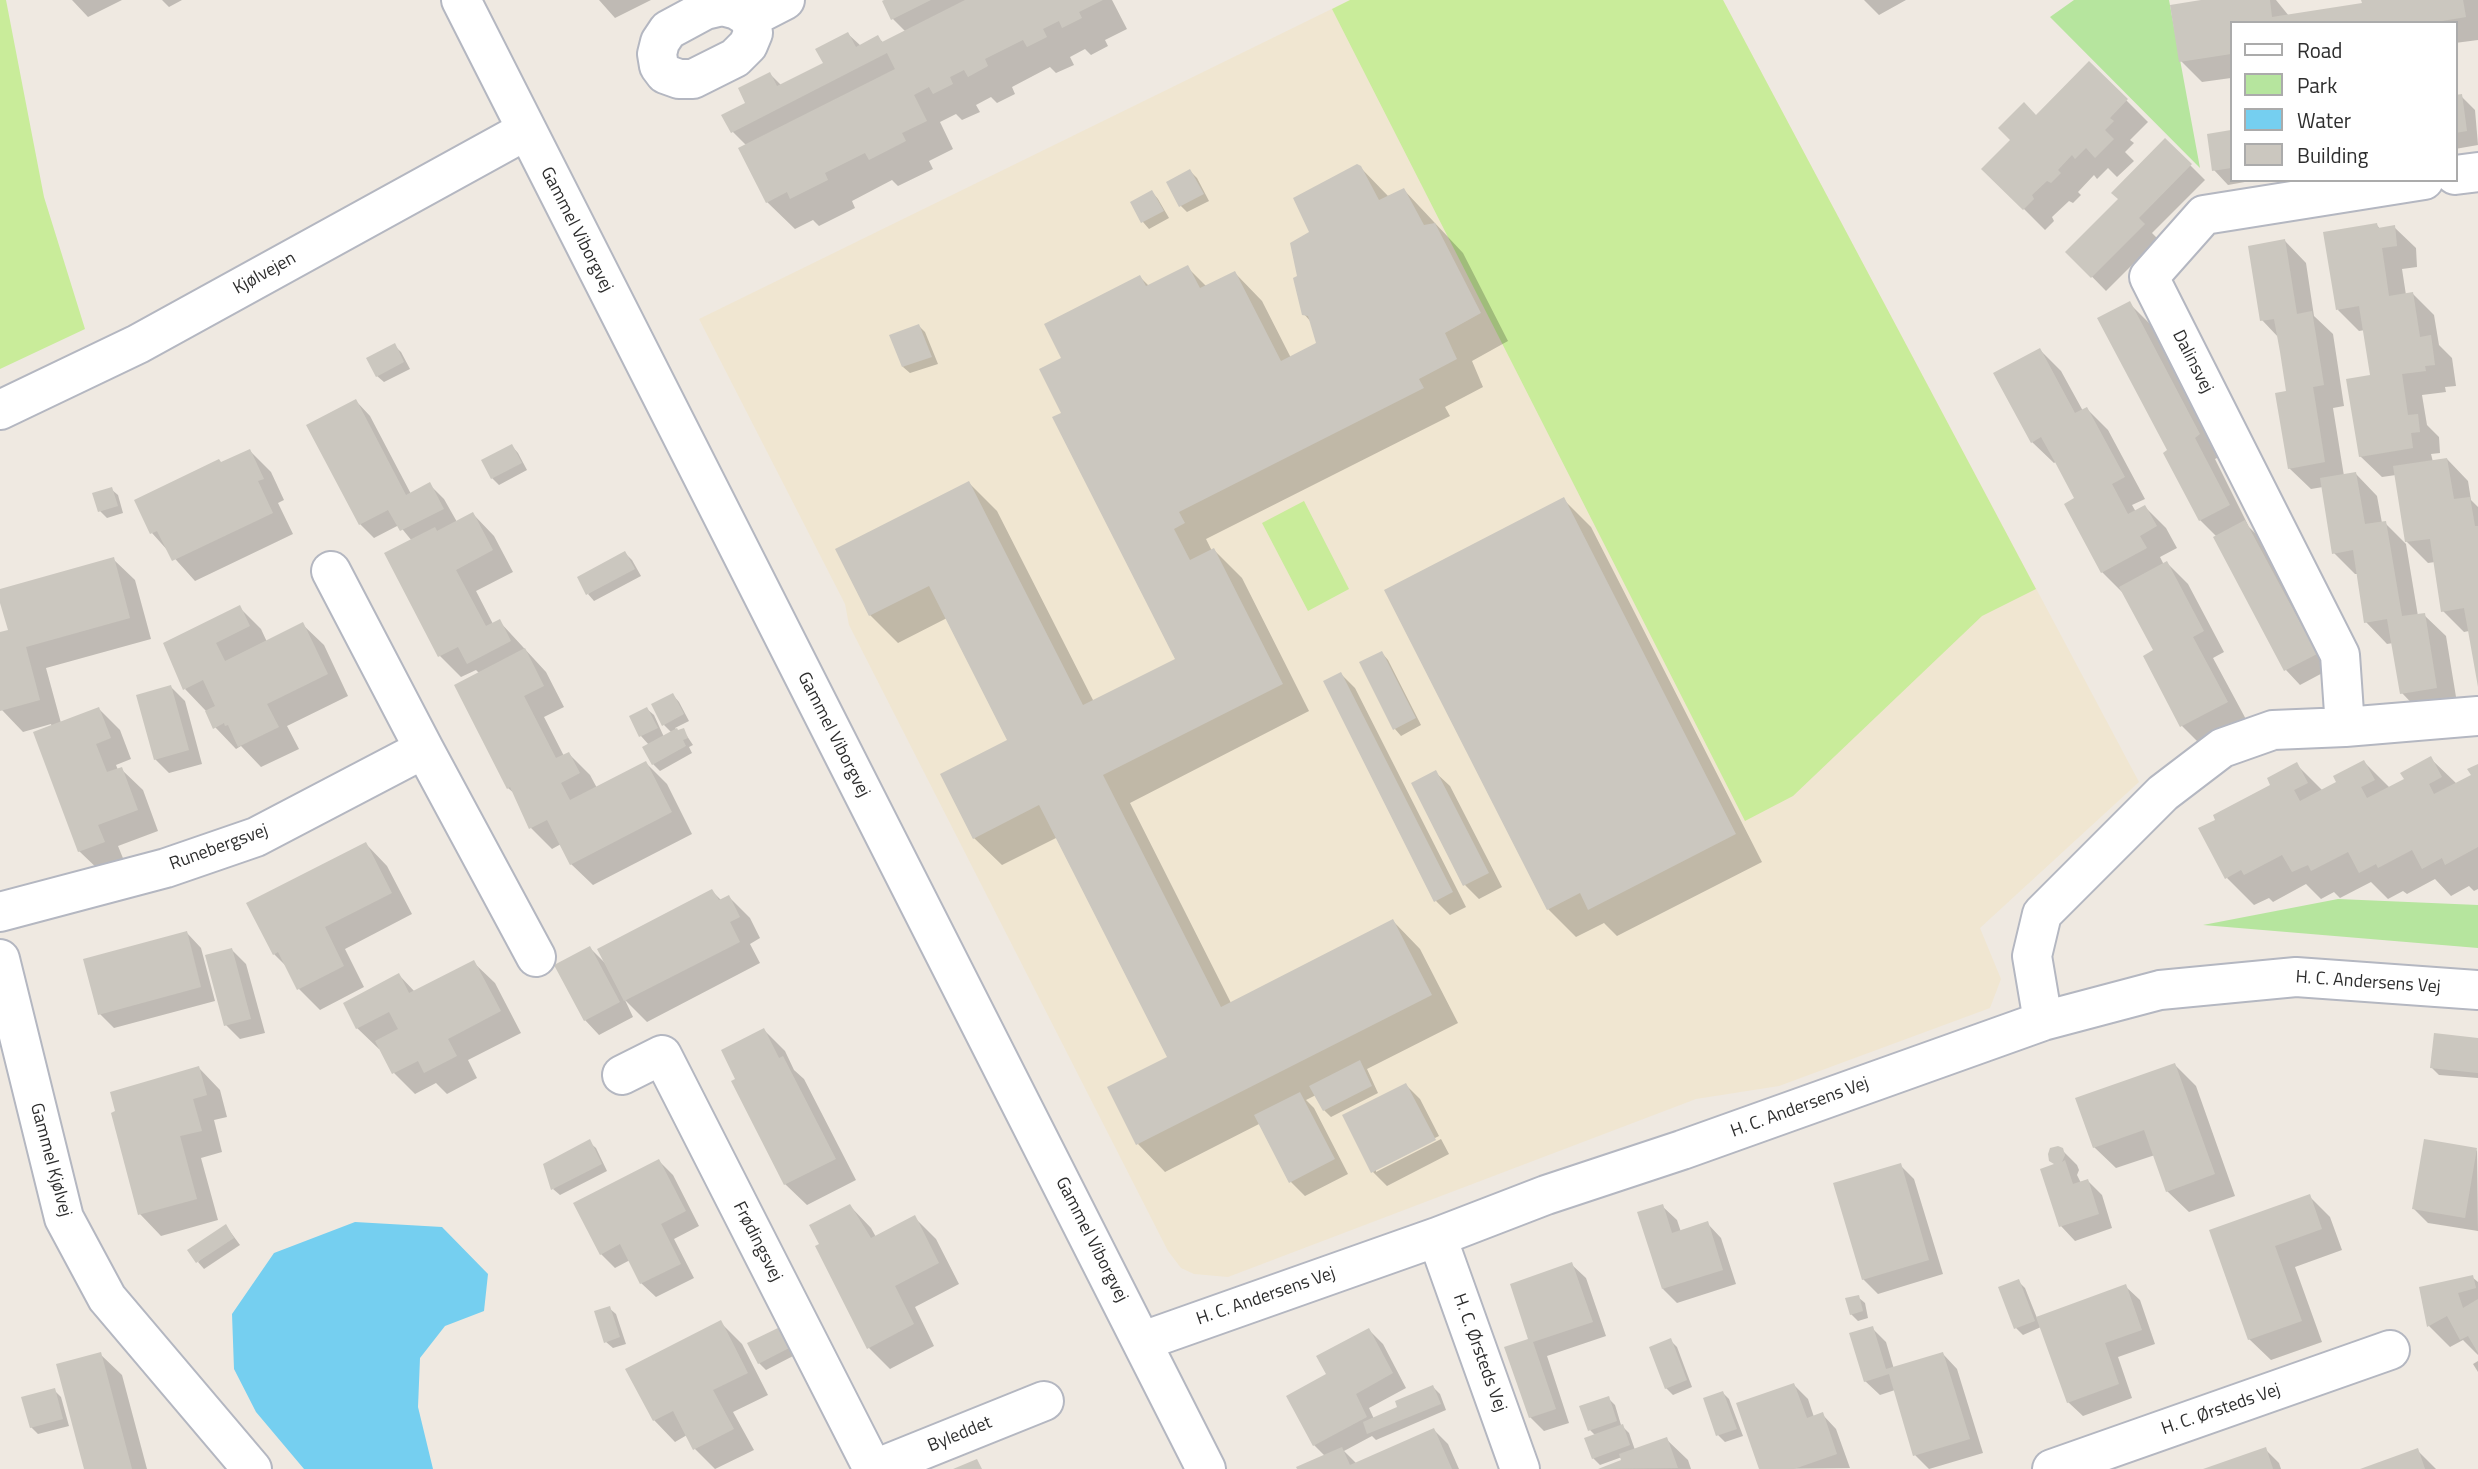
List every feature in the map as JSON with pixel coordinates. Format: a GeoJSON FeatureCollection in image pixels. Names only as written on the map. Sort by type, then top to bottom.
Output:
{"type":"FeatureCollection","features":[{"type":"Feature","properties":{"kind":"street","name":"Gammel Viborgvej"},"geometry":{"type":"LineString","coordinates":[[461,0],[525,131],[1206,1469]]}},
{"type":"Feature","properties":{"kind":"street"},"geometry":{"type":"LineString","coordinates":[[750,18],[785,0]]}},
{"type":"Feature","properties":{"kind":"street","name":"Kjølvejen"},"geometry":{"type":"LineString","coordinates":[[0,411],[138,344],[525,131]]}},
{"type":"Feature","properties":{"kind":"street"},"geometry":{"type":"LineString","coordinates":[[2457,175],[2478,172]]}},
{"type":"Feature","properties":{"kind":"street","name":"Dalinsvej"},"geometry":{"type":"LineString","coordinates":[[2345,727],[2340,655],[2149,277],[2204,215],[2411,182]]}},
{"type":"Feature","properties":{"kind":"street"},"geometry":{"type":"LineString","coordinates":[[331,571],[536,957]]}},
{"type":"Feature","properties":{"kind":"street"},"geometry":{"type":"LineString","coordinates":[[2043,1021],[2032,956],[2042,914],[2163,793],[2222,748],[2273,730],[2478,716]]}},
{"type":"Feature","properties":{"kind":"street","name":"Runebergsvej"},"geometry":{"type":"LineString","coordinates":[[0,912],[166,868],[256,837],[424,749]]}},
{"type":"Feature","properties":{"kind":"street","name":"Gammel Kjølvej"},"geometry":{"type":"LineString","coordinates":[[0,959],[64,1218],[107,1298],[252,1469]]}},
{"type":"Feature","properties":{"kind":"street","name":"H. C. Andersens Vej"},"geometry":{"type":"LineString","coordinates":[[1143,1341],[1437,1237],[1546,1195],[1682,1150],[2043,1021],[2160,989],[2296,977],[2478,990]]}},
{"type":"Feature","properties":{"kind":"street","name":"Frødingsvej"},"geometry":{"type":"LineString","coordinates":[[622,1075],[662,1055],[874,1469]]}},
{"type":"Feature","properties":{"kind":"street","name":"H. C. Ørsteds Vej"},"geometry":{"type":"LineString","coordinates":[[1437,1237],[1520,1469]]}},
{"type":"Feature","properties":{"kind":"street","name":"H. C. Ørsteds Vej"},"geometry":{"type":"LineString","coordinates":[[2052,1469],[2390,1350]]}},
{"type":"Feature","properties":{"kind":"street","name":"Byleddet"},"geometry":{"type":"LineString","coordinates":[[874,1469],[1044,1401]]}},
{"type":"Feature","properties":{"kind":"shaded area"},"geometry":{"type":"Polygon","coordinates":[[[1350,0],[1723,0],[2139,782],[1980,928],[2001,979],[1990,1008],[1779,1086],[1696,1099],[1228,1277],[1194,1274],[1181,1268],[1168,1251],[849,625],[845,604],[699,319],[1350,0]]]}},
{"type":"Feature","properties":{"kind":"green space"},"geometry":{"type":"Polygon","coordinates":[[[0,0],[6,0],[44,197],[85,329],[0,369],[0,0]]]}},
{"type":"Feature","properties":{"kind":"green space"},"geometry":{"type":"Polygon","coordinates":[[[1350,0],[1723,0],[2036,589],[1982,616],[1793,796],[1745,821],[1332,9],[1350,0]]]}},
{"type":"Feature","properties":{"kind":"green space"},"geometry":{"type":"Polygon","coordinates":[[[2074,0],[2169,0],[2200,168],[2050,17],[2074,0]]]}},
{"type":"Feature","properties":{"kind":"green space"},"geometry":{"type":"Polygon","coordinates":[[[1304,501],[1349,589],[1308,611],[1262,523],[1304,501]]]}},
{"type":"Feature","properties":{"kind":"green space"},"geometry":{"type":"Polygon","coordinates":[[[2338,899],[2478,905],[2478,948],[2203,925],[2338,899]]]}},
{"type":"Feature","properties":{"kind":"water"},"geometry":{"type":"Polygon","coordinates":[[[355,1222],[442,1227],[488,1274],[484,1311],[445,1326],[420,1358],[418,1407],[433,1469],[304,1469],[256,1412],[234,1369],[232,1314],[274,1253],[355,1222]]]}},
{"type":"Feature","properties":{"kind":"building"},"geometry":{"type":"Polygon","coordinates":[[[931,0],[891,20],[882,1],[931,0]]]}},
{"type":"Feature","properties":{"kind":"building"},"geometry":{"type":"Polygon","coordinates":[[[965,0],[1103,0],[1079,12],[1082,18],[1062,28],[1059,21],[1043,29],[1047,37],[1027,47],[1023,40],[985,59],[988,66],[968,77],[964,70],[950,77],[953,84],[933,94],[929,87],[914,95],[927,121],[902,133],[906,141],[869,160],[865,153],[825,173],[828,180],[790,199],[787,192],[766,203],[738,148],[895,69],[887,53],[731,133],[721,115],[745,103],[738,88],[770,72],[777,86],[823,63],[815,49],[848,32],[856,47],[878,35],[882,42],[965,0]]]}},
{"type":"Feature","properties":{"kind":"building"},"geometry":{"type":"Polygon","coordinates":[[[2201,0],[2270,0],[2272,17],[2362,3],[2361,0],[2463,0],[2466,17],[2442,21],[2230,21],[2230,54],[2179,62],[2170,5],[2201,0]]]}},
{"type":"Feature","properties":{"kind":"building"},"geometry":{"type":"Polygon","coordinates":[[[2089,61],[2128,99],[2110,118],[2114,121],[2105,130],[2114,139],[2095,158],[2086,148],[2075,159],[2072,155],[2058,170],[2061,173],[2032,195],[2034,199],[2023,210],[1981,169],[2010,140],[1998,128],[2024,102],[2036,115],[2089,61]]]}},
{"type":"Feature","properties":{"kind":"building"},"geometry":{"type":"Polygon","coordinates":[[[2462,94],[2467,131],[2457,133],[2457,95],[2462,94]]]}},
{"type":"Feature","properties":{"kind":"building"},"geometry":{"type":"Polygon","coordinates":[[[2230,130],[2230,168],[2212,171],[2207,134],[2230,130]]]}},
{"type":"Feature","properties":{"kind":"building"},"geometry":{"type":"Polygon","coordinates":[[[2165,138],[2192,164],[2139,218],[2145,224],[2091,278],[2065,252],[2118,199],[2111,193],[2165,138]]]}},
{"type":"Feature","properties":{"kind":"building"},"geometry":{"type":"Polygon","coordinates":[[[1357,164],[1361,166],[1379,200],[1404,188],[1424,225],[1435,223],[1481,313],[1445,333],[1457,359],[1419,379],[1424,388],[1179,512],[1185,523],[1174,529],[1190,560],[1214,548],[1283,684],[1103,775],[1221,1007],[1393,919],[1432,995],[1136,1145],[1107,1087],[1167,1057],[1039,805],[973,839],[940,774],[1007,740],[929,586],[869,616],[835,549],[969,481],[1083,705],[1175,659],[1052,417],[1061,413],[1039,369],[1061,358],[1044,324],[1140,275],[1146,286],[1188,265],[1200,288],[1235,271],[1281,361],[1316,343],[1308,316],[1302,315],[1293,278],[1297,276],[1290,243],[1309,232],[1293,198],[1357,164]]]}},
{"type":"Feature","properties":{"kind":"building"},"geometry":{"type":"Polygon","coordinates":[[[1190,169],[1204,194],[1179,207],[1166,182],[1190,169]]]}},
{"type":"Feature","properties":{"kind":"building"},"geometry":{"type":"Polygon","coordinates":[[[1152,190],[1164,211],[1141,223],[1130,202],[1152,190]]]}},
{"type":"Feature","properties":{"kind":"building"},"geometry":{"type":"Polygon","coordinates":[[[2377,223],[2378,228],[2395,225],[2397,246],[2382,248],[2389,296],[2413,292],[2420,337],[2431,335],[2435,365],[2425,366],[2426,371],[2402,374],[2408,415],[2418,414],[2420,432],[2411,433],[2413,448],[2359,457],[2346,379],[2370,375],[2359,306],[2336,310],[2323,232],[2377,223]]]}},
{"type":"Feature","properties":{"kind":"building"},"geometry":{"type":"Polygon","coordinates":[[[2285,239],[2297,314],[2312,311],[2324,385],[2313,387],[2325,462],[2288,469],[2275,393],[2286,391],[2280,352],[2274,319],[2260,321],[2248,246],[2285,239]]]}},
{"type":"Feature","properties":{"kind":"building"},"geometry":{"type":"Polygon","coordinates":[[[2130,301],[2200,434],[2195,438],[2230,505],[2199,521],[2163,453],[2167,450],[2097,318],[2130,301]]]}},
{"type":"Feature","properties":{"kind":"building"},"geometry":{"type":"Polygon","coordinates":[[[919,324],[932,357],[902,367],[889,335],[919,324]]]}},
{"type":"Feature","properties":{"kind":"building"},"geometry":{"type":"Polygon","coordinates":[[[395,343],[404,362],[376,377],[366,358],[395,343]]]}},
{"type":"Feature","properties":{"kind":"building"},"geometry":{"type":"Polygon","coordinates":[[[2040,348],[2075,413],[2087,407],[2125,477],[2112,484],[2128,514],[2145,505],[2157,526],[2140,536],[2147,548],[2101,573],[2064,504],[2074,498],[2056,464],[2041,437],[2031,443],[1993,373],[2040,348]]]}},
{"type":"Feature","properties":{"kind":"building"},"geometry":{"type":"Polygon","coordinates":[[[356,399],[406,495],[430,482],[444,509],[400,531],[388,510],[359,525],[306,425],[356,399]]]}},
{"type":"Feature","properties":{"kind":"building"},"geometry":{"type":"Polygon","coordinates":[[[512,444],[522,463],[491,479],[481,460],[512,444]]]}},
{"type":"Feature","properties":{"kind":"building"},"geometry":{"type":"Polygon","coordinates":[[[250,449],[264,479],[258,481],[273,513],[172,561],[157,531],[150,534],[134,500],[219,459],[221,462],[250,449]]]}},
{"type":"Feature","properties":{"kind":"building"},"geometry":{"type":"Polygon","coordinates":[[[2447,458],[2454,499],[2470,497],[2475,526],[2478,526],[2478,687],[2464,608],[2441,612],[2430,539],[2405,542],[2393,466],[2447,458]]]}},
{"type":"Feature","properties":{"kind":"building"},"geometry":{"type":"Polygon","coordinates":[[[2356,472],[2365,524],[2386,521],[2402,616],[2425,613],[2437,688],[2400,694],[2387,619],[2364,623],[2353,550],[2332,554],[2320,478],[2356,472]]]}},
{"type":"Feature","properties":{"kind":"building"},"geometry":{"type":"Polygon","coordinates":[[[112,487],[118,506],[98,512],[92,493],[112,487]]]}},
{"type":"Feature","properties":{"kind":"building"},"geometry":{"type":"Polygon","coordinates":[[[1564,497],[1736,834],[1588,910],[1580,893],[1547,910],[1384,590],[1564,497]]]}},
{"type":"Feature","properties":{"kind":"building"},"geometry":{"type":"Polygon","coordinates":[[[473,512],[493,550],[456,570],[486,626],[500,619],[511,641],[467,664],[458,647],[438,657],[384,553],[435,527],[437,531],[473,512]]]}},
{"type":"Feature","properties":{"kind":"building"},"geometry":{"type":"Polygon","coordinates":[[[2245,520],[2317,654],[2284,671],[2213,537],[2245,520]]]}},
{"type":"Feature","properties":{"kind":"building"},"geometry":{"type":"Polygon","coordinates":[[[625,551],[635,569],[586,595],[577,577],[625,551]]]}},
{"type":"Feature","properties":{"kind":"building"},"geometry":{"type":"Polygon","coordinates":[[[114,557],[130,618],[26,647],[40,700],[0,711],[0,632],[8,630],[0,603],[0,589],[114,557]]]}},
{"type":"Feature","properties":{"kind":"building"},"geometry":{"type":"Polygon","coordinates":[[[2167,561],[2204,631],[2193,637],[2228,702],[2180,727],[2143,656],[2153,650],[2119,587],[2167,561]]]}},
{"type":"Feature","properties":{"kind":"building"},"geometry":{"type":"Polygon","coordinates":[[[240,605],[250,626],[216,643],[225,661],[303,622],[328,674],[267,704],[279,727],[238,747],[228,725],[225,726],[224,723],[213,729],[205,711],[215,706],[203,680],[183,690],[163,643],[240,605]]]}},
{"type":"Feature","properties":{"kind":"building"},"geometry":{"type":"Polygon","coordinates":[[[525,648],[544,686],[524,696],[556,758],[569,752],[580,773],[561,783],[570,800],[646,761],[672,812],[570,865],[547,820],[529,829],[510,787],[507,789],[454,685],[525,648]]]}},
{"type":"Feature","properties":{"kind":"building"},"geometry":{"type":"Polygon","coordinates":[[[1382,651],[1416,718],[1393,730],[1359,662],[1382,651]]]}},
{"type":"Feature","properties":{"kind":"building"},"geometry":{"type":"Polygon","coordinates":[[[1341,672],[1453,892],[1434,902],[1323,681],[1341,672]]]}},
{"type":"Feature","properties":{"kind":"building"},"geometry":{"type":"Polygon","coordinates":[[[171,685],[189,750],[154,760],[136,695],[171,685]]]}},
{"type":"Feature","properties":{"kind":"building"},"geometry":{"type":"Polygon","coordinates":[[[673,693],[684,714],[662,726],[651,704],[673,693]]]}},
{"type":"Feature","properties":{"kind":"building"},"geometry":{"type":"Polygon","coordinates":[[[99,707],[111,738],[96,744],[107,772],[122,767],[138,810],[98,825],[105,842],[78,852],[33,732],[99,707]]]}},
{"type":"Feature","properties":{"kind":"building"},"geometry":{"type":"Polygon","coordinates":[[[647,707],[658,728],[639,737],[629,716],[647,707]]]}},
{"type":"Feature","properties":{"kind":"building"},"geometry":{"type":"Polygon","coordinates":[[[677,728],[684,728],[688,738],[683,740],[686,746],[652,765],[642,747],[677,728]]]}},
{"type":"Feature","properties":{"kind":"building"},"geometry":{"type":"Polygon","coordinates":[[[2431,756],[2442,777],[2429,784],[2434,794],[2471,775],[2467,769],[2478,764],[2478,847],[2445,865],[2442,858],[2422,869],[2412,850],[2378,868],[2376,864],[2359,873],[2348,852],[2311,871],[2308,865],[2292,872],[2282,855],[2244,875],[2241,870],[2225,879],[2198,828],[2215,820],[2213,815],[2270,785],[2267,778],[2297,762],[2308,783],[2294,790],[2300,801],[2336,782],[2333,776],[2364,760],[2375,780],[2361,787],[2367,798],[2404,779],[2400,773],[2431,756]]]}},
{"type":"Feature","properties":{"kind":"building"},"geometry":{"type":"Polygon","coordinates":[[[1436,770],[1489,873],[1463,886],[1411,783],[1436,770]]]}},
{"type":"Feature","properties":{"kind":"building"},"geometry":{"type":"Polygon","coordinates":[[[366,842],[392,893],[325,927],[344,966],[297,990],[278,952],[273,955],[246,903],[366,842]]]}},
{"type":"Feature","properties":{"kind":"building"},"geometry":{"type":"Polygon","coordinates":[[[712,889],[719,900],[729,895],[740,917],[730,922],[740,942],[624,1001],[597,949],[712,889]]]}},
{"type":"Feature","properties":{"kind":"building"},"geometry":{"type":"Polygon","coordinates":[[[187,931],[201,987],[98,1015],[83,959],[187,931]]]}},
{"type":"Feature","properties":{"kind":"building"},"geometry":{"type":"Polygon","coordinates":[[[590,946],[620,1002],[584,1021],[554,965],[590,946]]]}},
{"type":"Feature","properties":{"kind":"building"},"geometry":{"type":"Polygon","coordinates":[[[232,948],[251,1019],[224,1026],[205,955],[232,948]]]}},
{"type":"Feature","properties":{"kind":"building"},"geometry":{"type":"Polygon","coordinates":[[[474,960],[501,1011],[448,1039],[457,1056],[424,1073],[418,1061],[392,1074],[375,1041],[398,1029],[389,1012],[356,1029],[343,1003],[399,973],[409,993],[474,960]]]}},
{"type":"Feature","properties":{"kind":"building"},"geometry":{"type":"Polygon","coordinates":[[[764,1028],[779,1058],[783,1056],[836,1159],[784,1185],[731,1081],[735,1079],[721,1050],[764,1028]]]}},
{"type":"Feature","properties":{"kind":"building"},"geometry":{"type":"Polygon","coordinates":[[[2434,1033],[2478,1038],[2478,1073],[2430,1068],[2434,1033]]]}},
{"type":"Feature","properties":{"kind":"building"},"geometry":{"type":"Polygon","coordinates":[[[1360,1060],[1372,1086],[1323,1111],[1309,1086],[1360,1060]]]}},
{"type":"Feature","properties":{"kind":"building"},"geometry":{"type":"Polygon","coordinates":[[[2175,1063],[2215,1174],[2166,1192],[2144,1130],[2093,1148],[2075,1098],[2175,1063]]]}},
{"type":"Feature","properties":{"kind":"building"},"geometry":{"type":"Polygon","coordinates":[[[199,1066],[207,1095],[193,1099],[202,1131],[180,1136],[197,1199],[138,1215],[111,1113],[115,1111],[110,1092],[199,1066]]]}},
{"type":"Feature","properties":{"kind":"building"},"geometry":{"type":"Polygon","coordinates":[[[1406,1083],[1436,1140],[1371,1173],[1342,1115],[1406,1083]]]}},
{"type":"Feature","properties":{"kind":"building"},"geometry":{"type":"Polygon","coordinates":[[[1300,1092],[1335,1159],[1289,1183],[1254,1115],[1300,1092]]]}},
{"type":"Feature","properties":{"kind":"building"},"geometry":{"type":"Polygon","coordinates":[[[590,1139],[602,1164],[551,1190],[543,1164],[590,1139]]]}},
{"type":"Feature","properties":{"kind":"building"},"geometry":{"type":"Polygon","coordinates":[[[2424,1139],[2477,1148],[2465,1218],[2412,1209],[2424,1139]]]}},
{"type":"Feature","properties":{"kind":"building"},"geometry":{"type":"Polygon","coordinates":[[[2050,1148],[2063,1148],[2065,1155],[2062,1162],[2065,1160],[2073,1184],[2088,1179],[2099,1214],[2059,1227],[2040,1169],[2054,1164],[2049,1161],[2048,1154],[2050,1148]]]}},
{"type":"Feature","properties":{"kind":"building"},"geometry":{"type":"Polygon","coordinates":[[[659,1159],[686,1211],[661,1224],[681,1264],[640,1284],[620,1244],[600,1255],[573,1203],[659,1159]]]}},
{"type":"Feature","properties":{"kind":"building"},"geometry":{"type":"Polygon","coordinates":[[[1901,1163],[1929,1260],[1862,1280],[1833,1183],[1901,1163]]]}},
{"type":"Feature","properties":{"kind":"building"},"geometry":{"type":"Polygon","coordinates":[[[2310,1194],[2322,1229],[2275,1246],[2302,1321],[2248,1340],[2209,1230],[2310,1194]]]}},
{"type":"Feature","properties":{"kind":"building"},"geometry":{"type":"Polygon","coordinates":[[[850,1204],[871,1238],[915,1215],[939,1263],[895,1286],[914,1324],[867,1349],[815,1246],[819,1244],[809,1225],[850,1204]]]}},
{"type":"Feature","properties":{"kind":"building"},"geometry":{"type":"Polygon","coordinates":[[[1663,1204],[1672,1233],[1708,1221],[1723,1270],[1662,1289],[1637,1212],[1663,1204]]]}},
{"type":"Feature","properties":{"kind":"building"},"geometry":{"type":"Polygon","coordinates":[[[226,1224],[234,1238],[196,1263],[187,1250],[226,1224]]]}},
{"type":"Feature","properties":{"kind":"building"},"geometry":{"type":"Polygon","coordinates":[[[1572,1262],[1593,1322],[1533,1342],[1556,1409],[1529,1418],[1504,1347],[1528,1339],[1510,1284],[1572,1262]]]}},
{"type":"Feature","properties":{"kind":"building"},"geometry":{"type":"Polygon","coordinates":[[[2473,1275],[2476,1288],[2458,1293],[2463,1308],[2478,1299],[2478,1353],[2468,1336],[2460,1340],[2447,1316],[2427,1327],[2419,1287],[2473,1275]]]}},
{"type":"Feature","properties":{"kind":"building"},"geometry":{"type":"Polygon","coordinates":[[[2019,1279],[2035,1321],[2014,1329],[1998,1287],[2019,1279]]]}},
{"type":"Feature","properties":{"kind":"building"},"geometry":{"type":"Polygon","coordinates":[[[2126,1284],[2142,1330],[2105,1343],[2119,1384],[2067,1403],[2036,1317],[2126,1284]]]}},
{"type":"Feature","properties":{"kind":"building"},"geometry":{"type":"Polygon","coordinates":[[[1859,1295],[1863,1311],[1850,1315],[1845,1298],[1859,1295]]]}},
{"type":"Feature","properties":{"kind":"building"},"geometry":{"type":"Polygon","coordinates":[[[610,1306],[620,1337],[604,1343],[594,1311],[610,1306]]]}},
{"type":"Feature","properties":{"kind":"building"},"geometry":{"type":"Polygon","coordinates":[[[721,1320],[748,1373],[713,1390],[734,1429],[693,1450],[673,1411],[653,1421],[625,1369],[721,1320]]]}},
{"type":"Feature","properties":{"kind":"building"},"geometry":{"type":"Polygon","coordinates":[[[1873,1326],[1886,1369],[1943,1352],[1970,1439],[1913,1456],[1889,1374],[1864,1382],[1849,1333],[1873,1326]]]}},
{"type":"Feature","properties":{"kind":"building"},"geometry":{"type":"Polygon","coordinates":[[[780,1327],[791,1347],[758,1364],[747,1343],[780,1327]]]}},
{"type":"Feature","properties":{"kind":"building"},"geometry":{"type":"Polygon","coordinates":[[[1369,1328],[1393,1373],[1356,1394],[1367,1417],[1313,1446],[1286,1396],[1326,1374],[1316,1356],[1369,1328]]]}},
{"type":"Feature","properties":{"kind":"building"},"geometry":{"type":"Polygon","coordinates":[[[1671,1338],[1687,1380],[1665,1389],[1649,1347],[1671,1338]]]}},
{"type":"Feature","properties":{"kind":"building"},"geometry":{"type":"Polygon","coordinates":[[[101,1352],[132,1469],[84,1469],[56,1364],[101,1352]]]}},
{"type":"Feature","properties":{"kind":"building"},"geometry":{"type":"Polygon","coordinates":[[[1794,1383],[1807,1418],[1823,1412],[1837,1454],[1794,1469],[1759,1469],[1736,1403],[1794,1383]]]}},
{"type":"Feature","properties":{"kind":"building"},"geometry":{"type":"Polygon","coordinates":[[[1433,1385],[1441,1404],[1367,1434],[1363,1422],[1397,1407],[1395,1401],[1433,1385]]]}},
{"type":"Feature","properties":{"kind":"building"},"geometry":{"type":"Polygon","coordinates":[[[55,1388],[63,1419],[30,1428],[21,1397],[55,1388]]]}},
{"type":"Feature","properties":{"kind":"building"},"geometry":{"type":"Polygon","coordinates":[[[1723,1391],[1737,1429],[1716,1436],[1703,1398],[1723,1391]]]}},
{"type":"Feature","properties":{"kind":"building"},"geometry":{"type":"Polygon","coordinates":[[[1609,1396],[1617,1421],[1588,1431],[1579,1406],[1609,1396]]]}},
{"type":"Feature","properties":{"kind":"building"},"geometry":{"type":"Polygon","coordinates":[[[1623,1424],[1630,1445],[1592,1459],[1584,1438],[1623,1424]]]}},
{"type":"Feature","properties":{"kind":"building"},"geometry":{"type":"Polygon","coordinates":[[[1434,1428],[1452,1469],[1296,1467],[1342,1447],[1350,1465],[1434,1428]]]}},
{"type":"Feature","properties":{"kind":"building"},"geometry":{"type":"Polygon","coordinates":[[[1667,1437],[1678,1468],[1598,1469],[1621,1460],[1619,1454],[1667,1437]]]}},
{"type":"Feature","properties":{"kind":"building"},"geometry":{"type":"Polygon","coordinates":[[[2266,1447],[2273,1469],[2203,1469],[2266,1447]]]}},
{"type":"Feature","properties":{"kind":"building"},"geometry":{"type":"Polygon","coordinates":[[[2418,1448],[2425,1469],[2360,1469],[2418,1448]]]}},
{"type":"Feature","properties":{"kind":"building"},"geometry":{"type":"Polygon","coordinates":[[[977,1459],[982,1469],[953,1469],[977,1459]]]}}]}
